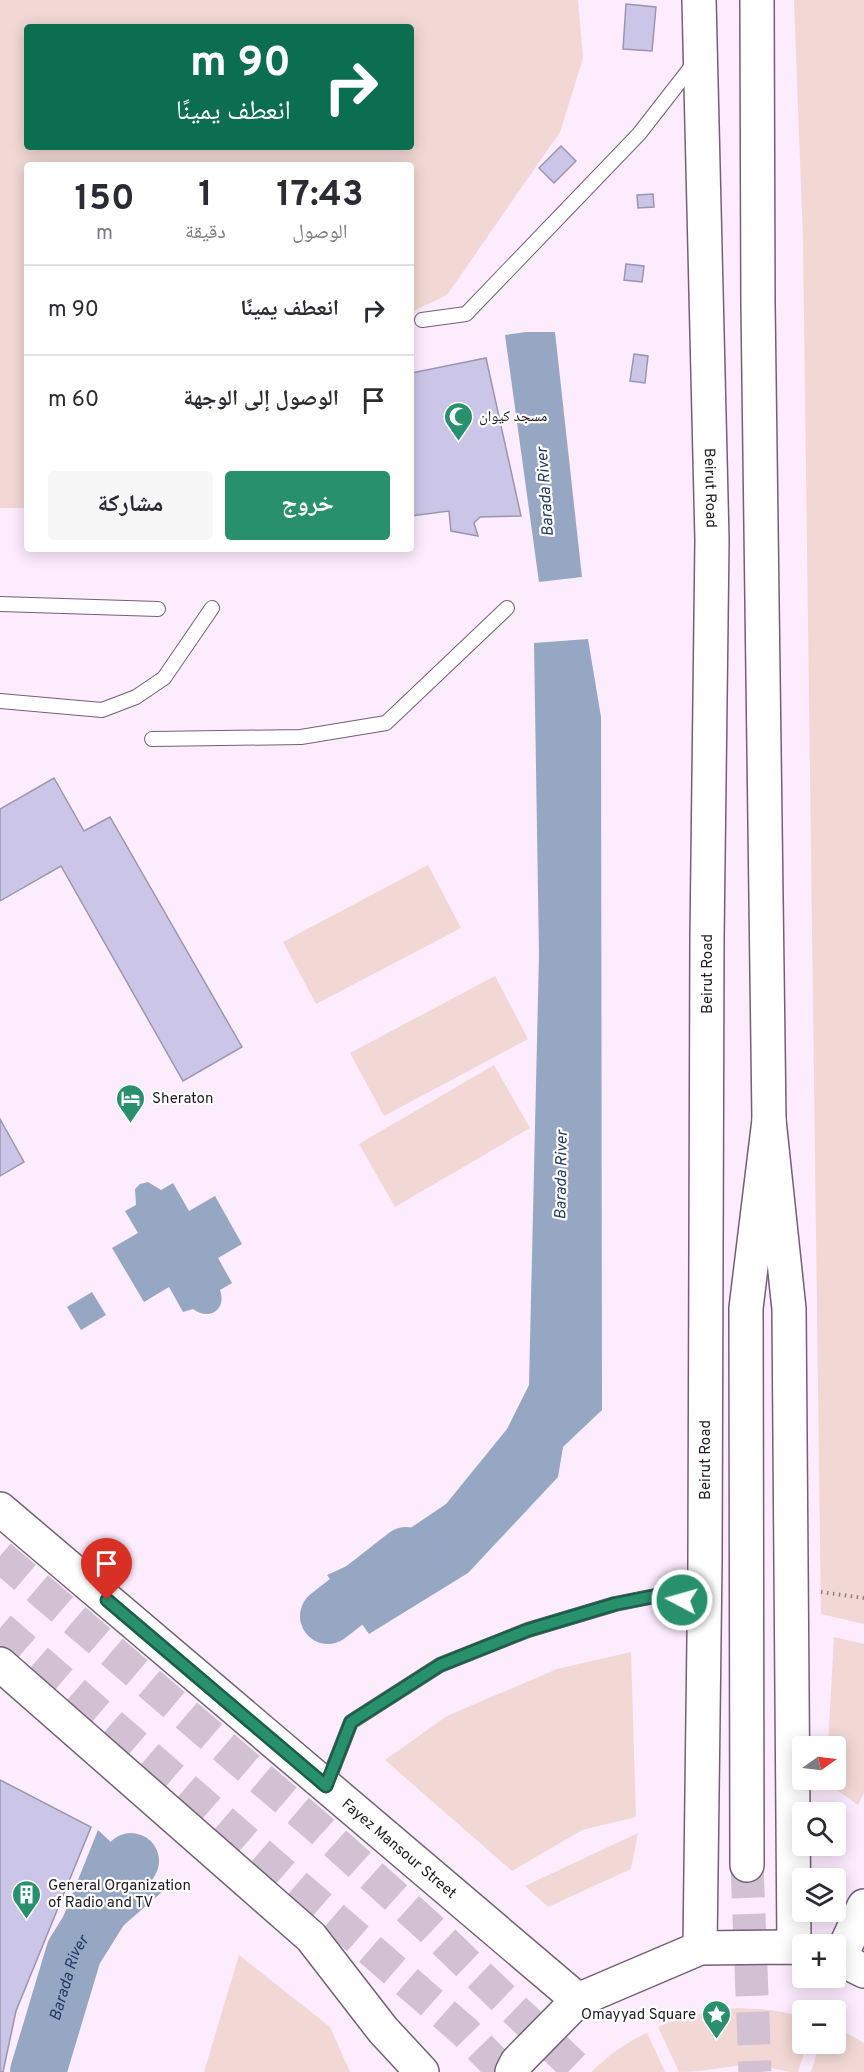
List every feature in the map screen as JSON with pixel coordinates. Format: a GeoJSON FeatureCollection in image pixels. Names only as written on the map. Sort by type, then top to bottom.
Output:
{"type":"FeatureCollection","features":[{"type":"Feature","properties":{"kind":"main road","name":"Beirut Road"},"geometry":{"type":"LineString","coordinates":[[699,0],[712,540],[700,1948]]}},
{"type":"Feature","properties":{"kind":"main road"},"geometry":{"type":"LineString","coordinates":[[757,0],[758,292],[769,1120],[789,1309],[791,1594],[798,1934]]}},
{"type":"Feature","properties":{"kind":"main road"},"geometry":{"type":"LineString","coordinates":[[747,1865],[746,1308],[769,1120]]}},
{"type":"Feature","properties":{"kind":"main road","name":"Fayez Mansour Street"},"geometry":{"type":"LineString","coordinates":[[0,1509],[578,2000]]}},
{"type":"Feature","properties":{"kind":"main road"},"geometry":{"type":"LineString","coordinates":[[0,1664],[311,1937],[383,2030],[422,2072]]}},
{"type":"Feature","properties":{"kind":"main road"},"geometry":{"type":"LineString","coordinates":[[846,1962],[864,1905]]}},
{"type":"Feature","properties":{"kind":"main road"},"geometry":{"type":"LineString","coordinates":[[512,2072],[517,2062],[578,2000],[700,1948],[792,1948]]}},
{"type":"Feature","properties":{"kind":"lane"},"geometry":{"type":"LineString","coordinates":[[422,320],[466,314],[639,134],[700,56]]}},
{"type":"Feature","properties":{"kind":"lane"},"geometry":{"type":"LineString","coordinates":[[4,607],[158,609]]}},
{"type":"Feature","properties":{"kind":"lane"},"geometry":{"type":"LineString","coordinates":[[0,701],[102,710],[136,697],[164,678],[212,608]]}},
{"type":"Feature","properties":{"kind":"lane"},"geometry":{"type":"LineString","coordinates":[[152,739],[302,737],[386,723],[507,608]]}},
{"type":"Feature","properties":{"kind":"lane"},"geometry":{"type":"LineString","coordinates":[[326,1786],[351,1722],[440,1665],[528,1630],[615,1604],[660,1595],[704,1604]]}},
{"type":"Feature","properties":{"kind":"path"},"geometry":{"type":"LineString","coordinates":[[791,1594],[822,1592],[864,1598]]}},
{"type":"Feature","properties":{"kind":"shaded area"},"geometry":{"type":"Polygon","coordinates":[[[0,0],[578,0],[583,58],[560,132],[447,295],[414,311],[414,162],[24,162],[24,508],[0,508],[0,0]]]}},
{"type":"Feature","properties":{"kind":"shaded area"},"geometry":{"type":"Polygon","coordinates":[[[794,0],[864,0],[864,1624],[821,1614],[803,240],[794,0]]]}},
{"type":"Feature","properties":{"kind":"shaded area"},"geometry":{"type":"Polygon","coordinates":[[[428,865],[461,928],[316,1004],[283,942],[428,865]]]}},
{"type":"Feature","properties":{"kind":"shaded area"},"geometry":{"type":"Polygon","coordinates":[[[495,976],[528,1039],[384,1116],[350,1053],[495,976]]]}},
{"type":"Feature","properties":{"kind":"shaded area"},"geometry":{"type":"Polygon","coordinates":[[[494,1065],[530,1128],[395,1207],[359,1144],[494,1065]]]}},
{"type":"Feature","properties":{"kind":"shaded area"},"geometry":{"type":"Polygon","coordinates":[[[834,1637],[864,1644],[864,1793],[858,1805],[837,1790],[846,1790],[846,1736],[829,1736],[834,1637]]]}},
{"type":"Feature","properties":{"kind":"shaded area"},"geometry":{"type":"Polygon","coordinates":[[[631,1652],[636,1817],[582,1830],[512,1871],[385,1760],[447,1716],[557,1669],[631,1652]]]}},
{"type":"Feature","properties":{"kind":"shaded area"},"geometry":{"type":"Polygon","coordinates":[[[638,1833],[631,1869],[548,1907],[525,1886],[638,1833]]]}},
{"type":"Feature","properties":{"kind":"shaded area"},"geometry":{"type":"Polygon","coordinates":[[[239,1955],[330,2027],[350,2072],[204,2072],[239,1955]]]}},
{"type":"Feature","properties":{"kind":"shaded area"},"geometry":{"type":"Polygon","coordinates":[[[736,2008],[792,2014],[792,2054],[804,2054],[798,2072],[746,2065],[679,2072],[658,2027],[706,2013],[736,2008]]]}},
{"type":"Feature","properties":{"kind":"shaded area"},"geometry":{"type":"Polygon","coordinates":[[[647,2033],[665,2072],[591,2072],[618,2050],[647,2033]]]}},
{"type":"Feature","properties":{"kind":"shaded area"},"geometry":{"type":"Polygon","coordinates":[[[846,2033],[864,2043],[864,2072],[811,2072],[817,2054],[846,2054],[846,2033]]]}},
{"type":"Feature","properties":{"kind":"water"},"geometry":{"type":"Polygon","coordinates":[[[555,332],[582,577],[539,582],[505,335],[555,332]]]}},
{"type":"Feature","properties":{"kind":"water"},"geometry":{"type":"Polygon","coordinates":[[[588,639],[601,717],[602,1410],[563,1447],[558,1477],[468,1573],[369,1634],[327,1575],[369,1556],[446,1504],[507,1429],[529,1385],[539,955],[534,643],[588,639]]]}},
{"type":"Feature","properties":{"kind":"water"},"geometry":{"type":"Polygon","coordinates":[[[148,1182],[161,1190],[173,1183],[189,1211],[215,1196],[242,1244],[218,1258],[232,1283],[220,1290],[221,1303],[215,1312],[205,1314],[193,1309],[183,1312],[169,1287],[144,1302],[112,1248],[138,1233],[125,1211],[136,1205],[135,1189],[140,1184],[148,1182]]]}},
{"type":"Feature","properties":{"kind":"water"},"geometry":{"type":"Polygon","coordinates":[[[92,1292],[106,1315],[81,1330],[67,1307],[92,1292]]]}},
{"type":"Feature","properties":{"kind":"water"},"geometry":{"type":"Polygon","coordinates":[[[98,1830],[163,1891],[68,1974],[38,2072],[15,2072],[33,1992],[98,1830]]]}},
{"type":"Feature","properties":{"kind":"building"},"geometry":{"type":"Polygon","coordinates":[[[626,4],[656,7],[652,51],[623,49],[626,4]]]}},
{"type":"Feature","properties":{"kind":"building"},"geometry":{"type":"Polygon","coordinates":[[[561,146],[576,161],[554,183],[539,168],[561,146]]]}},
{"type":"Feature","properties":{"kind":"building"},"geometry":{"type":"Polygon","coordinates":[[[653,194],[654,207],[638,208],[637,195],[653,194]]]}},
{"type":"Feature","properties":{"kind":"building"},"geometry":{"type":"Polygon","coordinates":[[[626,264],[644,266],[642,282],[624,280],[626,264]]]}},
{"type":"Feature","properties":{"kind":"building"},"geometry":{"type":"Polygon","coordinates":[[[634,354],[648,356],[645,383],[630,381],[634,354]]]}},
{"type":"Feature","properties":{"kind":"building","name":"مسجد كيوان"},"geometry":{"type":"Polygon","coordinates":[[[486,358],[521,516],[480,517],[474,523],[478,536],[451,531],[449,511],[414,516],[414,372],[486,358]]]}},
{"type":"Feature","properties":{"kind":"building"},"geometry":{"type":"Polygon","coordinates":[[[54,778],[84,831],[110,817],[242,1047],[183,1081],[61,866],[0,901],[0,809],[54,778]]]}},
{"type":"Feature","properties":{"kind":"building"},"geometry":{"type":"Polygon","coordinates":[[[0,1119],[24,1162],[0,1176],[0,1119]]]}},
{"type":"Feature","properties":{"kind":"building","name":"General Organization of Radio and TV"},"geometry":{"type":"Polygon","coordinates":[[[0,1780],[91,1827],[16,2011],[3,2072],[0,2072],[0,1780]]]}},
{"type":"Feature","properties":{"kind":"waterway","name":"Barada River"},"geometry":{"type":"LineString","coordinates":[[328,1616],[406,1555]]}},
{"type":"Feature","properties":{"kind":"waterway","name":"Barada River"},"geometry":{"type":"LineString","coordinates":[[38,2072],[74,1952],[131,1861]]}},
{"type":"Feature","properties":{"kind":"tunnel"},"geometry":{"type":"LineString","coordinates":[[0,1556],[320,1829],[432,1930],[580,2072]]}},
{"type":"Feature","properties":{"kind":"tunnel"},"geometry":{"type":"LineString","coordinates":[[0,1628],[465,2032],[504,2072]]}},
{"type":"Feature","properties":{"kind":"tunnel"},"geometry":{"type":"LineString","coordinates":[[747,1865],[755,2072]]}},
{"type":"Feature","properties":{"kind":"place","name":"مسجد كيوان"},"geometry":{"type":"Point","coordinates":[458,442]}},
{"type":"Feature","properties":{"kind":"place","name":"Sheraton"},"geometry":{"type":"Point","coordinates":[131,1124]}},
{"type":"Feature","properties":{"kind":"place","name":"General Organization of Radio and TV"},"geometry":{"type":"Point","coordinates":[27,1920]}},
{"type":"Feature","properties":{"kind":"place","name":"Omayyad Square"},"geometry":{"type":"Point","coordinates":[717,2040]}},
{"type":"Feature","properties":{"kind":"route"},"geometry":{"type":"LineString","coordinates":[[107,1600],[326,1786],[351,1722],[440,1665],[528,1630],[615,1604],[660,1595],[682,1600]]}}]}
